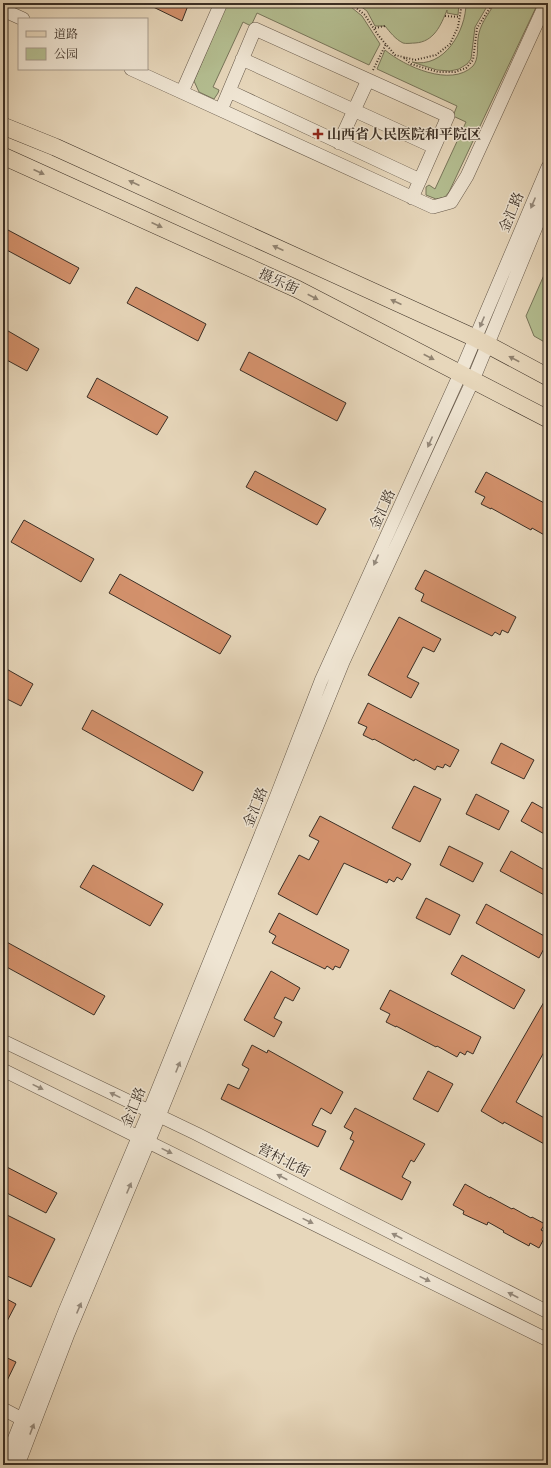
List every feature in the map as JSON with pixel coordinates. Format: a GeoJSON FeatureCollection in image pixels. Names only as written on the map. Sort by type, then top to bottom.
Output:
{"type":"FeatureCollection","features":[{"type":"Feature","properties":{"kind":"main road","name":"摄乐街"},"geometry":{"type":"LineString","coordinates":[[3,126],[55,147],[481,341],[548,377]]}},
{"type":"Feature","properties":{"kind":"main road","name":"摄乐街"},"geometry":{"type":"LineString","coordinates":[[3,156],[296,288],[548,419]]}},
{"type":"Feature","properties":{"kind":"street"},"geometry":{"type":"LineString","coordinates":[[182,92],[221,3]]}},
{"type":"Feature","properties":{"kind":"street"},"geometry":{"type":"LineString","coordinates":[[133,70],[433,207],[451,202],[468,176],[544,20],[546,3]]}},
{"type":"Feature","properties":{"kind":"street"},"geometry":{"type":"LineString","coordinates":[[3,10],[20,18]]}},
{"type":"Feature","properties":{"kind":"street"},"geometry":{"type":"LineString","coordinates":[[221,110],[255,29],[448,116],[412,198]]}},
{"type":"Feature","properties":{"kind":"street"},"geometry":{"type":"LineString","coordinates":[[242,60],[434,147]]}},
{"type":"Feature","properties":{"kind":"street"},"geometry":{"type":"LineString","coordinates":[[339,143],[368,80]]}},
{"type":"Feature","properties":{"kind":"street"},"geometry":{"type":"LineString","coordinates":[[229,91],[420,180]]}},
{"type":"Feature","properties":{"kind":"street","name":"金汇路"},"geometry":{"type":"LineString","coordinates":[[4,1465],[65,1310],[154,1113],[321,682],[467,377],[548,167]]}},
{"type":"Feature","properties":{"kind":"street","name":"金汇路"},"geometry":{"type":"LineString","coordinates":[[481,341],[548,198]]}},
{"type":"Feature","properties":{"kind":"street","name":"营村北街"},"geometry":{"type":"LineString","coordinates":[[3,1041],[197,1134],[548,1312]]}},
{"type":"Feature","properties":{"kind":"street"},"geometry":{"type":"LineString","coordinates":[[3,1070],[548,1340]]}},
{"type":"Feature","properties":{"kind":"street","name":"金汇路"},"geometry":{"type":"LineString","coordinates":[[18,1465],[143,1139]]}},
{"type":"Feature","properties":{"kind":"street"},"geometry":{"type":"LineString","coordinates":[[3,1409],[22,1419]]}},
{"type":"Feature","properties":{"kind":"path"},"geometry":{"type":"LineString","coordinates":[[350,3],[365,15],[395,56],[415,60],[436,55],[450,44],[458,27],[462,3]]}},
{"type":"Feature","properties":{"kind":"path"},"geometry":{"type":"LineString","coordinates":[[388,3],[389,7]]}},
{"type":"Feature","properties":{"kind":"path"},"geometry":{"type":"LineString","coordinates":[[404,57],[411,64],[438,72],[455,72],[466,68],[473,60],[477,28],[493,3]]}},
{"type":"Feature","properties":{"kind":"path"},"geometry":{"type":"LineString","coordinates":[[445,16],[460,17]]}},
{"type":"Feature","properties":{"kind":"path"},"geometry":{"type":"LineString","coordinates":[[374,28],[385,26]]}},
{"type":"Feature","properties":{"kind":"path"},"geometry":{"type":"LineString","coordinates":[[368,80],[386,44]]}},
{"type":"Feature","properties":{"kind":"green space"},"geometry":{"type":"Polygon","coordinates":[[[227,3],[267,3],[284,7],[340,3],[351,7],[362,16],[380,44],[369,65],[257,13],[251,26],[243,22],[213,87],[219,90],[214,99],[199,92],[194,81],[227,3]]]}},
{"type":"Feature","properties":{"kind":"green space"},"geometry":{"type":"Polygon","coordinates":[[[356,3],[387,3],[389,7],[396,3],[447,3],[448,8],[449,3],[459,3],[458,15],[447,13],[447,10],[436,32],[427,40],[415,43],[403,43],[398,40],[385,26],[375,26],[367,11],[356,3]]]}},
{"type":"Feature","properties":{"kind":"green space"},"geometry":{"type":"Polygon","coordinates":[[[466,3],[489,3],[475,27],[471,59],[467,64],[459,69],[450,71],[437,70],[412,62],[424,63],[434,60],[451,46],[462,25],[466,3]]]}},
{"type":"Feature","properties":{"kind":"green space"},"geometry":{"type":"Polygon","coordinates":[[[495,3],[538,3],[449,192],[445,197],[436,199],[426,195],[426,187],[429,185],[435,189],[466,122],[453,116],[457,106],[377,69],[385,50],[415,68],[428,72],[440,75],[453,75],[464,72],[475,63],[480,29],[495,3]]]}},
{"type":"Feature","properties":{"kind":"green space"},"geometry":{"type":"Polygon","coordinates":[[[548,266],[548,344],[534,336],[526,316],[548,266]]]}},
{"type":"Feature","properties":{"kind":"building"},"geometry":{"type":"Polygon","coordinates":[[[145,3],[189,3],[182,21],[145,3]]]}},
{"type":"Feature","properties":{"kind":"building"},"geometry":{"type":"Polygon","coordinates":[[[8,230],[79,268],[70,284],[3,248],[3,240],[8,230]]]}},
{"type":"Feature","properties":{"kind":"building"},"geometry":{"type":"Polygon","coordinates":[[[136,287],[206,324],[198,341],[127,303],[136,287]]]}},
{"type":"Feature","properties":{"kind":"building"},"geometry":{"type":"Polygon","coordinates":[[[3,328],[39,349],[27,371],[3,358],[3,328]]]}},
{"type":"Feature","properties":{"kind":"building"},"geometry":{"type":"Polygon","coordinates":[[[249,352],[346,403],[337,421],[240,370],[249,352]]]}},
{"type":"Feature","properties":{"kind":"building"},"geometry":{"type":"Polygon","coordinates":[[[97,378],[168,417],[157,435],[87,397],[97,378]]]}},
{"type":"Feature","properties":{"kind":"building"},"geometry":{"type":"Polygon","coordinates":[[[255,471],[326,509],[317,525],[246,487],[255,471]]]}},
{"type":"Feature","properties":{"kind":"building"},"geometry":{"type":"Polygon","coordinates":[[[486,472],[548,505],[548,537],[532,528],[531,530],[481,504],[485,497],[475,492],[486,472]]]}},
{"type":"Feature","properties":{"kind":"building"},"geometry":{"type":"Polygon","coordinates":[[[24,520],[94,559],[81,582],[11,542],[24,520]]]}},
{"type":"Feature","properties":{"kind":"building"},"geometry":{"type":"Polygon","coordinates":[[[425,570],[516,617],[508,633],[502,630],[500,635],[495,632],[492,636],[421,601],[424,594],[415,589],[425,570]]]}},
{"type":"Feature","properties":{"kind":"building"},"geometry":{"type":"Polygon","coordinates":[[[120,574],[231,636],[220,654],[109,593],[120,574]]]}},
{"type":"Feature","properties":{"kind":"building"},"geometry":{"type":"Polygon","coordinates":[[[399,617],[441,639],[434,652],[423,647],[407,677],[419,683],[411,698],[368,675],[399,617]]]}},
{"type":"Feature","properties":{"kind":"building"},"geometry":{"type":"Polygon","coordinates":[[[3,667],[33,684],[21,706],[3,697],[3,667]]]}},
{"type":"Feature","properties":{"kind":"building"},"geometry":{"type":"Polygon","coordinates":[[[368,703],[459,750],[450,767],[445,764],[443,768],[437,766],[435,770],[415,759],[414,761],[374,739],[373,740],[363,735],[367,727],[358,723],[368,703]]]}},
{"type":"Feature","properties":{"kind":"building"},"geometry":{"type":"Polygon","coordinates":[[[92,710],[203,772],[193,791],[82,729],[92,710]]]}},
{"type":"Feature","properties":{"kind":"building"},"geometry":{"type":"Polygon","coordinates":[[[501,743],[534,760],[524,779],[491,763],[501,743]]]}},
{"type":"Feature","properties":{"kind":"building"},"geometry":{"type":"Polygon","coordinates":[[[414,786],[441,799],[420,842],[392,828],[414,786]]]}},
{"type":"Feature","properties":{"kind":"building"},"geometry":{"type":"Polygon","coordinates":[[[476,794],[509,811],[499,830],[466,814],[476,794]]]}},
{"type":"Feature","properties":{"kind":"building"},"geometry":{"type":"Polygon","coordinates":[[[532,802],[548,811],[548,836],[521,821],[532,802]]]}},
{"type":"Feature","properties":{"kind":"building"},"geometry":{"type":"Polygon","coordinates":[[[320,816],[411,864],[402,880],[397,877],[394,882],[389,879],[387,883],[344,863],[317,915],[278,894],[299,855],[309,860],[319,841],[309,836],[320,816]]]}},
{"type":"Feature","properties":{"kind":"building"},"geometry":{"type":"Polygon","coordinates":[[[449,846],[483,863],[473,882],[440,865],[449,846]]]}},
{"type":"Feature","properties":{"kind":"building"},"geometry":{"type":"Polygon","coordinates":[[[511,851],[548,872],[548,897],[500,871],[511,851]]]}},
{"type":"Feature","properties":{"kind":"building"},"geometry":{"type":"Polygon","coordinates":[[[93,865],[163,904],[150,926],[80,887],[93,865]]]}},
{"type":"Feature","properties":{"kind":"building"},"geometry":{"type":"Polygon","coordinates":[[[426,898],[460,915],[450,935],[416,918],[426,898]]]}},
{"type":"Feature","properties":{"kind":"building"},"geometry":{"type":"Polygon","coordinates":[[[486,904],[548,938],[548,941],[539,958],[476,923],[486,904]]]}},
{"type":"Feature","properties":{"kind":"building"},"geometry":{"type":"Polygon","coordinates":[[[279,913],[349,950],[340,968],[335,966],[333,970],[327,966],[325,969],[272,943],[276,936],[269,932],[279,913]]]}},
{"type":"Feature","properties":{"kind":"building"},"geometry":{"type":"Polygon","coordinates":[[[3,940],[105,996],[94,1015],[3,965],[3,940]]]}},
{"type":"Feature","properties":{"kind":"building"},"geometry":{"type":"Polygon","coordinates":[[[462,955],[525,990],[514,1009],[451,974],[462,955]]]}},
{"type":"Feature","properties":{"kind":"building"},"geometry":{"type":"Polygon","coordinates":[[[271,971],[300,988],[293,1001],[285,997],[274,1018],[282,1022],[274,1037],[244,1020],[271,971]]]}},
{"type":"Feature","properties":{"kind":"building"},"geometry":{"type":"Polygon","coordinates":[[[390,990],[481,1037],[473,1054],[467,1051],[465,1055],[460,1052],[457,1057],[386,1022],[390,1014],[380,1009],[390,990]]]}},
{"type":"Feature","properties":{"kind":"building"},"geometry":{"type":"Polygon","coordinates":[[[548,995],[548,1045],[516,1102],[548,1120],[548,1146],[504,1122],[503,1124],[481,1111],[548,995]]]}},
{"type":"Feature","properties":{"kind":"building"},"geometry":{"type":"Polygon","coordinates":[[[252,1045],[267,1053],[268,1050],[343,1092],[331,1114],[321,1108],[312,1125],[326,1131],[318,1147],[221,1099],[228,1084],[239,1089],[249,1069],[242,1065],[252,1045]]]}},
{"type":"Feature","properties":{"kind":"building"},"geometry":{"type":"Polygon","coordinates":[[[428,1071],[453,1084],[438,1112],[413,1099],[428,1071]]]}},
{"type":"Feature","properties":{"kind":"building"},"geometry":{"type":"Polygon","coordinates":[[[355,1108],[425,1144],[414,1162],[411,1160],[402,1177],[411,1182],[402,1200],[340,1169],[354,1141],[350,1139],[353,1132],[344,1127],[355,1108]]]}},
{"type":"Feature","properties":{"kind":"building"},"geometry":{"type":"Polygon","coordinates":[[[3,1165],[57,1193],[46,1213],[3,1191],[3,1165]]]}},
{"type":"Feature","properties":{"kind":"building"},"geometry":{"type":"Polygon","coordinates":[[[465,1184],[512,1209],[513,1208],[545,1224],[541,1230],[547,1233],[539,1248],[530,1243],[529,1246],[488,1222],[487,1225],[463,1214],[464,1211],[453,1205],[465,1184]]]}},
{"type":"Feature","properties":{"kind":"building"},"geometry":{"type":"Polygon","coordinates":[[[3,1213],[55,1239],[31,1287],[3,1274],[3,1213]]]}},
{"type":"Feature","properties":{"kind":"building"},"geometry":{"type":"Polygon","coordinates":[[[3,1297],[16,1304],[3,1329],[3,1297]]]}},
{"type":"Feature","properties":{"kind":"building"},"geometry":{"type":"Polygon","coordinates":[[[3,1356],[16,1362],[3,1389],[3,1356]]]}},
{"type":"Feature","properties":{"kind":"place","name":"山西省人民医院和平院区"},"geometry":{"type":"Point","coordinates":[318,134]}}]}
